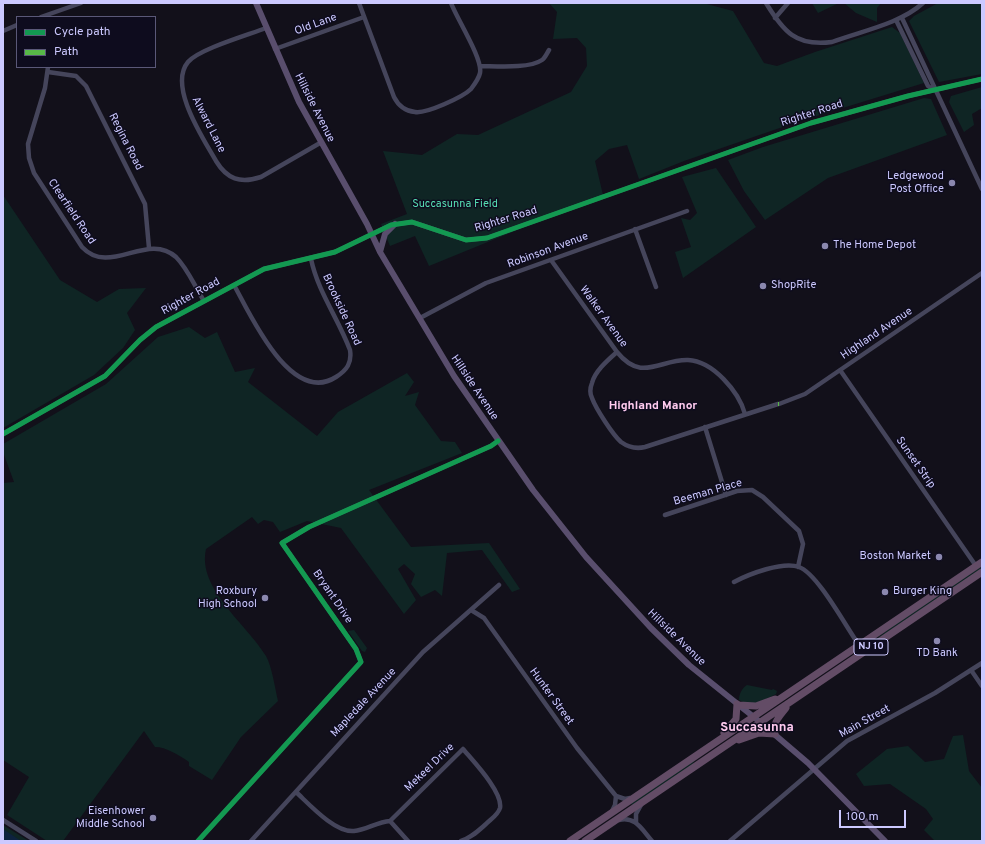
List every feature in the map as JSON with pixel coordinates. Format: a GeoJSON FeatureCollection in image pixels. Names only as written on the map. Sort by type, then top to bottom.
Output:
{"type":"FeatureCollection","features":[{"type":"Feature","properties":{"kind":"highway","name":"NJ 10"},"geometry":{"type":"LineString","coordinates":[[570,841],[979,564]]}},
{"type":"Feature","properties":{"kind":"highway","name":"NJ 10"},"geometry":{"type":"LineString","coordinates":[[584,841],[982,572]]}},
{"type":"Feature","properties":{"kind":"highway"},"geometry":{"type":"LineString","coordinates":[[714,744],[735,721],[738,704],[756,706],[784,696]]}},
{"type":"Feature","properties":{"kind":"highway"},"geometry":{"type":"LineString","coordinates":[[724,746],[757,733],[775,734],[774,728],[776,720],[794,700]]}},
{"type":"Feature","properties":{"kind":"main road","name":"Hillside Avenue"},"geometry":{"type":"LineString","coordinates":[[256,3],[299,102],[380,252],[454,376],[498,441],[567,535],[618,594],[672,649],[775,734],[814,770],[885,841]]}},
{"type":"Feature","properties":{"kind":"main road"},"geometry":{"type":"LineString","coordinates":[[380,252],[385,234],[395,224]]}},
{"type":"Feature","properties":{"kind":"street"},"geometry":{"type":"LineString","coordinates":[[44,16],[81,3]]}},
{"type":"Feature","properties":{"kind":"street"},"geometry":{"type":"LineString","coordinates":[[359,3],[373,44],[397,104],[408,111],[417,113],[426,111],[462,95],[471,88],[480,72],[479,59],[451,3]]}},
{"type":"Feature","properties":{"kind":"street"},"geometry":{"type":"LineString","coordinates":[[766,3],[775,18],[785,30],[801,40],[821,43],[832,42],[902,18],[923,3]]}},
{"type":"Feature","properties":{"kind":"street"},"geometry":{"type":"LineString","coordinates":[[775,18],[788,3]]}},
{"type":"Feature","properties":{"kind":"street","name":"Old Lane"},"geometry":{"type":"LineString","coordinates":[[275,49],[364,17]]}},
{"type":"Feature","properties":{"kind":"street"},"geometry":{"type":"LineString","coordinates":[[902,18],[934,85],[934,90],[982,189]]}},
{"type":"Feature","properties":{"kind":"street"},"geometry":{"type":"LineString","coordinates":[[896,20],[928,86],[934,90]]}},
{"type":"Feature","properties":{"kind":"street"},"geometry":{"type":"LineString","coordinates":[[3,31],[16,26]]}},
{"type":"Feature","properties":{"kind":"street","name":"Alward Lane"},"geometry":{"type":"LineString","coordinates":[[266,28],[201,53],[188,62],[183,70],[181,80],[182,93],[216,161],[221,169],[236,180],[251,180],[261,177],[320,143]]}},
{"type":"Feature","properties":{"kind":"street"},"geometry":{"type":"LineString","coordinates":[[480,66],[516,66],[527,64],[542,60],[549,50]]}},
{"type":"Feature","properties":{"kind":"street","name":"Clearfield Road"},"geometry":{"type":"LineString","coordinates":[[48,70],[28,144],[29,158],[34,173],[87,253],[103,258],[113,258],[150,248]]}},
{"type":"Feature","properties":{"kind":"street","name":"Regina Road"},"geometry":{"type":"LineString","coordinates":[[48,70],[76,76],[86,86],[145,204],[150,248]]}},
{"type":"Feature","properties":{"kind":"street","name":"Righter Road"},"geometry":{"type":"LineString","coordinates":[[3,434],[105,376],[148,333],[234,284],[272,266],[311,259],[335,252],[371,233],[407,221],[466,240],[487,238],[811,123],[934,90],[982,79]]}},
{"type":"Feature","properties":{"kind":"street","name":"Robinson Avenue"},"geometry":{"type":"LineString","coordinates":[[420,318],[486,283],[687,211]]}},
{"type":"Feature","properties":{"kind":"street"},"geometry":{"type":"LineString","coordinates":[[635,230],[656,287]]}},
{"type":"Feature","properties":{"kind":"street"},"geometry":{"type":"LineString","coordinates":[[150,248],[164,251],[176,257],[204,301]]}},
{"type":"Feature","properties":{"kind":"street","name":"Brookside Road"},"geometry":{"type":"LineString","coordinates":[[234,284],[274,354],[307,382],[324,383],[342,374],[348,367],[351,358],[350,350],[321,293],[315,277],[311,259]]}},
{"type":"Feature","properties":{"kind":"street","name":"Walker Avenue"},"geometry":{"type":"LineString","coordinates":[[551,260],[617,352],[631,364],[644,368],[654,368],[688,360],[702,364],[725,381],[734,391],[745,414]]}},
{"type":"Feature","properties":{"kind":"street","name":"Highland Avenue"},"geometry":{"type":"LineString","coordinates":[[617,352],[597,373],[592,382],[591,393],[595,404],[621,442],[631,447],[641,448],[802,396],[982,273]]}},
{"type":"Feature","properties":{"kind":"street","name":"Sunset Strip"},"geometry":{"type":"LineString","coordinates":[[840,370],[979,564]]}},
{"type":"Feature","properties":{"kind":"street"},"geometry":{"type":"LineString","coordinates":[[704,427],[726,495]]}},
{"type":"Feature","properties":{"kind":"street","name":"Bryant Drive"},"geometry":{"type":"LineString","coordinates":[[198,841],[361,662],[356,650],[282,543],[309,527],[491,446],[498,441]]}},
{"type":"Feature","properties":{"kind":"street","name":"Beeman Place"},"geometry":{"type":"LineString","coordinates":[[665,515],[726,495],[752,490],[763,497],[800,531],[803,544],[798,567]]}},
{"type":"Feature","properties":{"kind":"street"},"geometry":{"type":"LineString","coordinates":[[734,582],[747,575],[781,566],[798,567],[812,575],[859,645]]}},
{"type":"Feature","properties":{"kind":"street","name":"Mapledale Avenue"},"geometry":{"type":"LineString","coordinates":[[251,841],[423,652],[499,585]]}},
{"type":"Feature","properties":{"kind":"street","name":"Hunter Street"},"geometry":{"type":"LineString","coordinates":[[471,610],[484,618],[577,748],[616,796]]}},
{"type":"Feature","properties":{"kind":"street","name":"Main Street"},"geometry":{"type":"LineString","coordinates":[[730,841],[857,734],[919,702],[982,663]]}},
{"type":"Feature","properties":{"kind":"street"},"geometry":{"type":"LineString","coordinates":[[971,670],[982,686]]}},
{"type":"Feature","properties":{"kind":"street","name":"Mekeel Drive"},"geometry":{"type":"LineString","coordinates":[[390,821],[463,749],[496,791],[500,803],[499,810],[495,816],[471,836],[461,841]]}},
{"type":"Feature","properties":{"kind":"street"},"geometry":{"type":"LineString","coordinates":[[296,792],[330,822],[343,830],[356,831],[381,822],[390,821],[408,841]]}},
{"type":"Feature","properties":{"kind":"street"},"geometry":{"type":"LineString","coordinates":[[610,814],[615,804],[616,796],[625,799],[634,797]]}},
{"type":"Feature","properties":{"kind":"street"},"geometry":{"type":"LineString","coordinates":[[636,822],[637,811],[644,801]]}},
{"type":"Feature","properties":{"kind":"street"},"geometry":{"type":"LineString","coordinates":[[613,822],[626,819],[636,822],[652,841]]}},
{"type":"Feature","properties":{"kind":"street"},"geometry":{"type":"LineString","coordinates":[[3,820],[36,841]]}},
{"type":"Feature","properties":{"kind":"green space","name":"Succasunna Field"},"geometry":{"type":"Polygon","coordinates":[[[549,3],[703,3],[733,11],[764,63],[777,66],[892,27],[900,33],[924,83],[797,122],[684,161],[639,179],[627,145],[609,149],[595,161],[603,195],[429,266],[415,236],[390,246],[381,224],[407,214],[383,151],[422,155],[457,134],[478,135],[571,92],[587,66],[586,48],[577,38],[553,39],[557,12],[549,3]]]}},
{"type":"Feature","properties":{"kind":"green space"},"geometry":{"type":"Polygon","coordinates":[[[812,3],[839,3],[818,13],[812,3]]]}},
{"type":"Feature","properties":{"kind":"green space"},"geometry":{"type":"Polygon","coordinates":[[[844,3],[881,3],[877,8],[877,22],[856,13],[844,3]]]}},
{"type":"Feature","properties":{"kind":"green space"},"geometry":{"type":"Polygon","coordinates":[[[938,3],[982,3],[982,74],[939,82],[909,21],[914,16],[938,3]]]}},
{"type":"Feature","properties":{"kind":"green space"},"geometry":{"type":"Polygon","coordinates":[[[982,87],[982,108],[972,114],[974,125],[964,132],[949,102],[951,96],[982,87]]]}},
{"type":"Feature","properties":{"kind":"green space"},"geometry":{"type":"Polygon","coordinates":[[[924,98],[931,99],[947,135],[828,178],[765,220],[744,191],[728,160],[763,147],[924,98]]]}},
{"type":"Feature","properties":{"kind":"green space"},"geometry":{"type":"Polygon","coordinates":[[[716,168],[756,227],[683,278],[675,252],[691,247],[681,218],[690,220],[697,213],[682,177],[716,168]]]}},
{"type":"Feature","properties":{"kind":"green space"},"geometry":{"type":"Polygon","coordinates":[[[3,195],[60,280],[97,302],[119,289],[146,288],[127,313],[135,330],[123,348],[94,375],[3,428],[3,195]]]}},
{"type":"Feature","properties":{"kind":"green space"},"geometry":{"type":"Polygon","coordinates":[[[189,327],[205,338],[217,332],[235,372],[255,368],[248,382],[317,436],[338,412],[407,373],[414,382],[405,396],[419,392],[415,405],[441,441],[455,442],[462,453],[369,490],[411,547],[489,543],[520,589],[512,592],[482,550],[447,553],[442,596],[435,590],[421,597],[411,584],[415,574],[404,564],[398,569],[416,600],[404,614],[341,528],[307,521],[280,532],[273,522],[264,520],[258,524],[252,517],[206,549],[205,564],[209,578],[216,592],[266,656],[272,672],[278,701],[241,737],[212,780],[189,766],[189,762],[177,754],[164,748],[155,747],[144,731],[63,841],[47,841],[7,815],[29,777],[3,760],[3,483],[14,482],[3,452],[3,444],[106,384],[158,337],[189,327]]]}},
{"type":"Feature","properties":{"kind":"green space"},"geometry":{"type":"Polygon","coordinates":[[[982,566],[982,569],[868,645],[898,622],[982,566]]]}},
{"type":"Feature","properties":{"kind":"green space"},"geometry":{"type":"Polygon","coordinates":[[[354,630],[367,648],[365,652],[362,651],[348,631],[354,630]]]}},
{"type":"Feature","properties":{"kind":"green space"},"geometry":{"type":"Polygon","coordinates":[[[747,685],[777,691],[776,694],[763,701],[748,703],[739,700],[741,691],[747,685]]]}},
{"type":"Feature","properties":{"kind":"green space"},"geometry":{"type":"Polygon","coordinates":[[[963,735],[969,771],[982,788],[982,841],[935,841],[924,830],[933,819],[926,809],[890,784],[864,786],[856,774],[887,749],[908,746],[925,762],[944,759],[953,736],[963,735]]]}},
{"type":"Feature","properties":{"kind":"green space"},"geometry":{"type":"Polygon","coordinates":[[[697,758],[691,766],[632,806],[631,803],[697,758]]]}},
{"type":"Feature","properties":{"kind":"green space"},"geometry":{"type":"Polygon","coordinates":[[[3,825],[29,841],[3,841],[3,825]]]}},
{"type":"Feature","properties":{"kind":"water"},"geometry":{"type":"Polygon","coordinates":[[[3,829],[21,841],[3,841],[3,829]]]}},
{"type":"Feature","properties":{"kind":"cycle path"},"geometry":{"type":"LineString","coordinates":[[3,434],[105,376],[140,340],[156,327],[264,269],[335,252],[391,225],[412,222],[466,240],[487,238],[811,123],[908,96],[982,79]]}},
{"type":"Feature","properties":{"kind":"cycle path"},"geometry":{"type":"LineString","coordinates":[[198,841],[361,662],[356,649],[282,543],[309,527],[491,446],[498,441]]}},
{"type":"Feature","properties":{"kind":"place","name":"Ledgewood Post Office"},"geometry":{"type":"Point","coordinates":[952,183]}},
{"type":"Feature","properties":{"kind":"place","name":"The Home Depot"},"geometry":{"type":"Point","coordinates":[825,246]}},
{"type":"Feature","properties":{"kind":"place","name":"ShopRite"},"geometry":{"type":"Point","coordinates":[763,286]}},
{"type":"Feature","properties":{"kind":"place","name":"Boston Market"},"geometry":{"type":"Point","coordinates":[939,557]}},
{"type":"Feature","properties":{"kind":"place","name":"Burger King"},"geometry":{"type":"Point","coordinates":[885,592]}},
{"type":"Feature","properties":{"kind":"place","name":"Roxbury High School"},"geometry":{"type":"Point","coordinates":[265,598]}},
{"type":"Feature","properties":{"kind":"place","name":"TD Bank"},"geometry":{"type":"Point","coordinates":[937,641]}},
{"type":"Feature","properties":{"kind":"place","name":"Eisenhower Middle School"},"geometry":{"type":"Point","coordinates":[153,818]}},
{"type":"Feature","properties":{"kind":"district","name":"Highland Manor"},"geometry":{"type":"Point","coordinates":[653,407]}},
{"type":"Feature","properties":{"kind":"district","name":"Succasunna"},"geometry":{"type":"Point","coordinates":[757,728]}}]}
